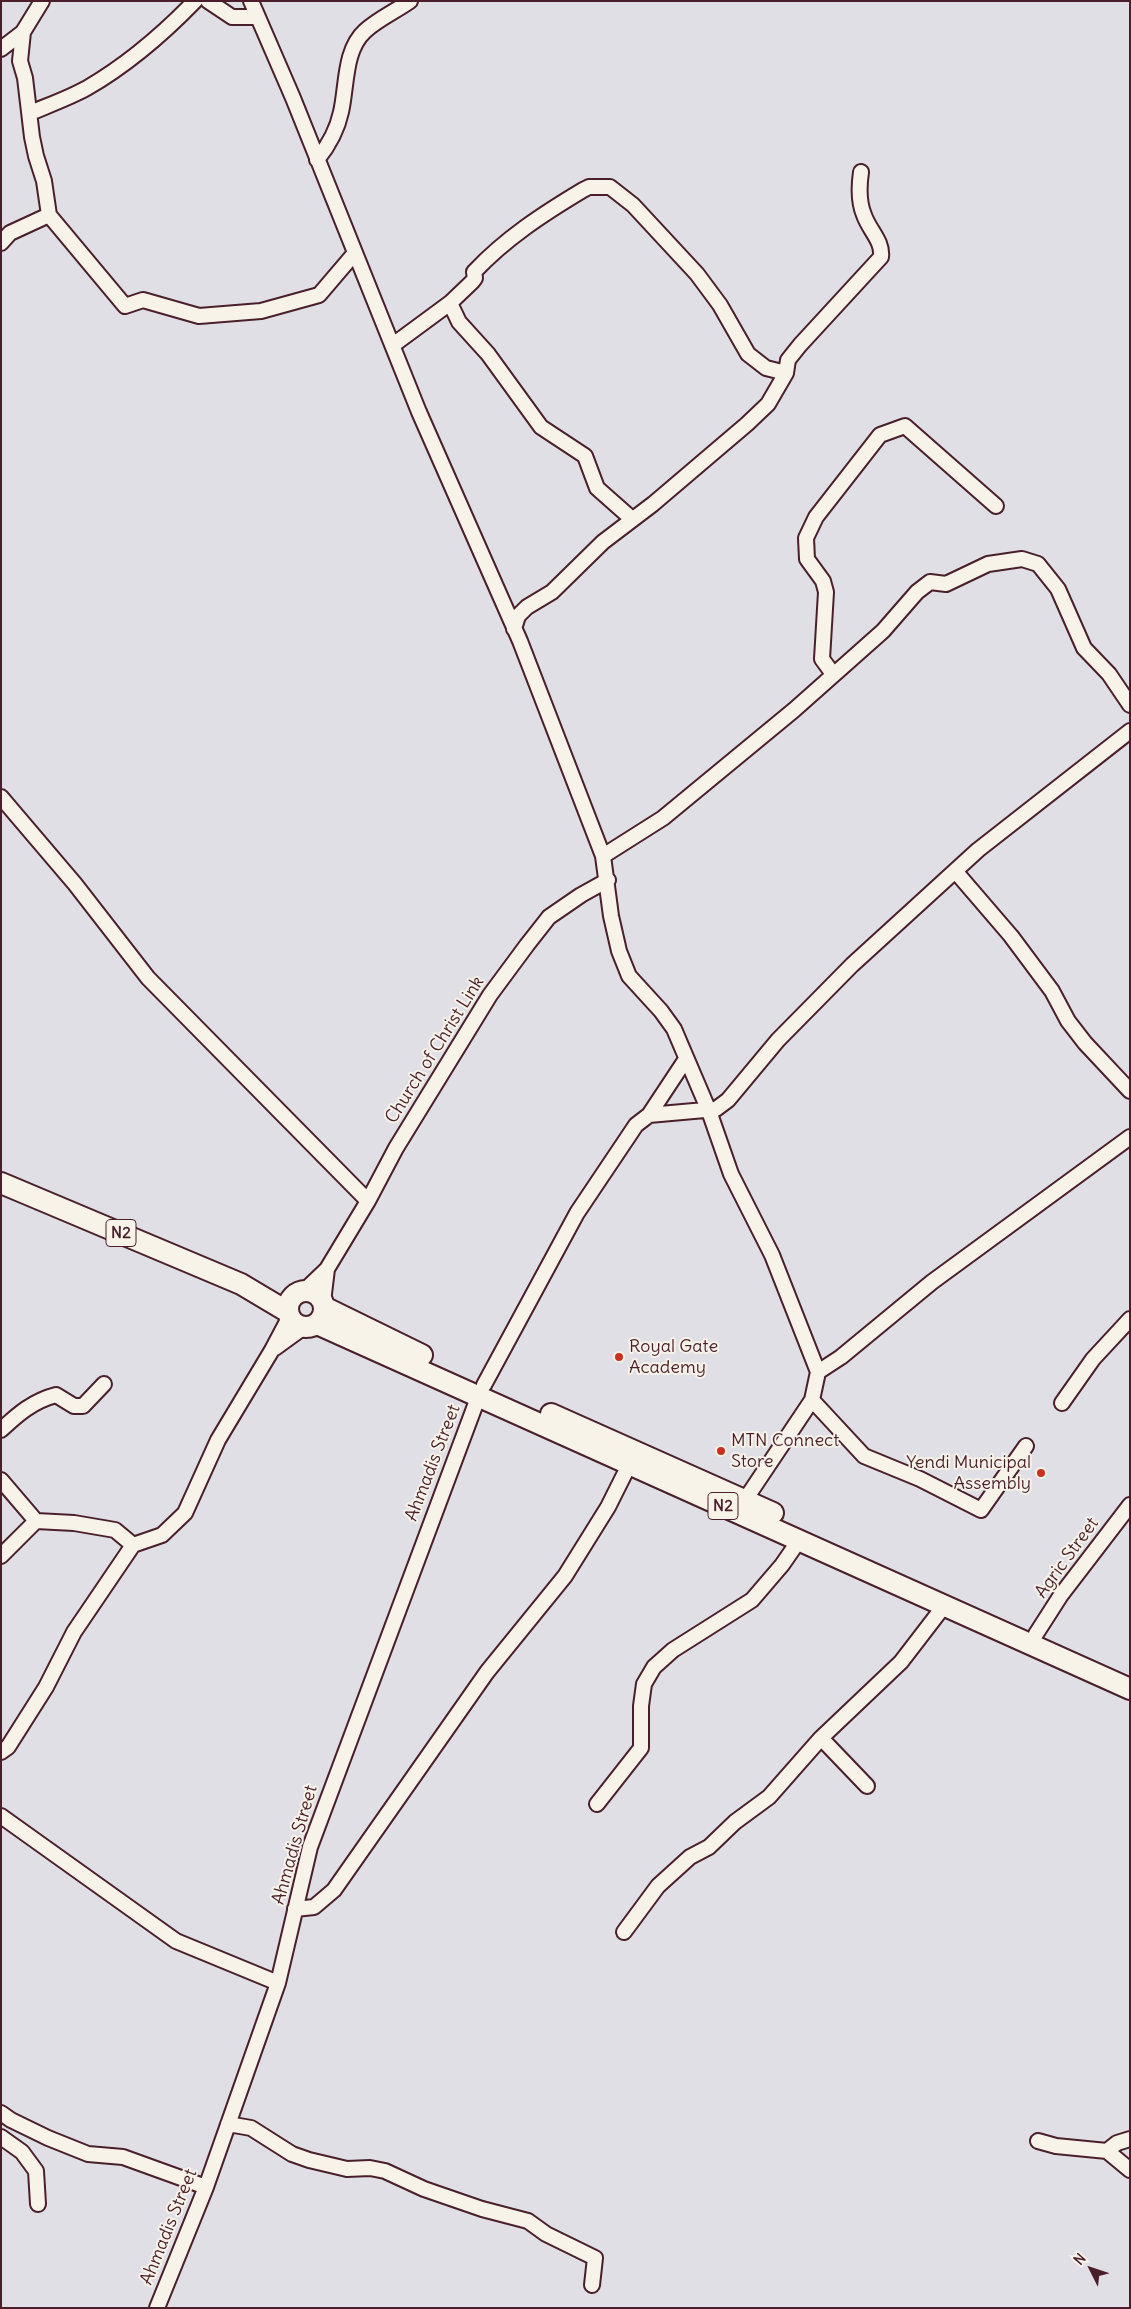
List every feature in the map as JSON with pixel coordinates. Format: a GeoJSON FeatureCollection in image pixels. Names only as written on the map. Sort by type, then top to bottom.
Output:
{"type":"FeatureCollection","features":[{"type":"Feature","properties":{"kind":"highway","name":"N2"},"geometry":{"type":"LineString","coordinates":[[1,1183],[241,1284],[306,1309],[482,1390],[745,1500],[1034,1639],[1130,1689]]}},
{"type":"Feature","properties":{"kind":"highway","name":"N2"},"geometry":{"type":"LineString","coordinates":[[482,1390],[629,1465],[800,1539],[944,1606],[1130,1676]]}},
{"type":"Feature","properties":{"kind":"street"},"geometry":{"type":"LineString","coordinates":[[1,49],[23,32],[42,1]]}},
{"type":"Feature","properties":{"kind":"street"},"geometry":{"type":"LineString","coordinates":[[30,114],[85,89],[118,68],[168,29],[196,1]]}},
{"type":"Feature","properties":{"kind":"street"},"geometry":{"type":"LineString","coordinates":[[208,1],[232,17],[258,17]]}},
{"type":"Feature","properties":{"kind":"street"},"geometry":{"type":"LineString","coordinates":[[251,1],[293,98],[418,412],[514,629],[603,856],[618,951],[630,976],[674,1029],[709,1111],[731,1174],[772,1255],[818,1372],[812,1400],[745,1500]]}},
{"type":"Feature","properties":{"kind":"street"},"geometry":{"type":"LineString","coordinates":[[317,160],[331,142],[341,112],[348,66],[355,46],[364,32],[410,1]]}},
{"type":"Feature","properties":{"kind":"street"},"geometry":{"type":"LineString","coordinates":[[23,32],[20,61],[25,78],[36,156],[44,180],[49,214],[125,306],[143,300],[198,316],[262,311],[319,295],[354,254]]}},
{"type":"Feature","properties":{"kind":"street"},"geometry":{"type":"LineString","coordinates":[[514,629],[518,616],[527,607],[552,592],[603,542],[653,504],[768,404],[786,373],[788,360],[881,257],[882,248],[864,214],[858,190],[861,172]]}},
{"type":"Feature","properties":{"kind":"street"},"geometry":{"type":"LineString","coordinates":[[393,346],[450,303],[472,282],[475,278],[474,272],[492,253],[534,220],[582,190],[590,187],[610,187],[640,212],[696,274],[720,305],[748,354],[766,368],[786,373]]}},
{"type":"Feature","properties":{"kind":"street"},"geometry":{"type":"LineString","coordinates":[[1,243],[10,233],[49,214]]}},
{"type":"Feature","properties":{"kind":"street"},"geometry":{"type":"LineString","coordinates":[[450,303],[459,322],[488,354],[541,427],[585,456],[597,488],[632,519]]}},
{"type":"Feature","properties":{"kind":"street"},"geometry":{"type":"LineString","coordinates":[[833,674],[822,659],[826,592],[823,581],[807,559],[806,538],[816,517],[880,435],[905,426],[996,506]]}},
{"type":"Feature","properties":{"kind":"street"},"geometry":{"type":"LineString","coordinates":[[603,856],[663,818],[794,710],[883,631],[917,592],[930,582],[946,584],[988,564],[1022,559],[1038,564],[1058,589],[1084,648],[1109,674],[1130,705]]}},
{"type":"Feature","properties":{"kind":"street"},"geometry":{"type":"LineString","coordinates":[[649,1116],[709,1111],[716,1109],[728,1100],[778,1040],[852,965],[978,850],[1130,731]]}},
{"type":"Feature","properties":{"kind":"street"},"geometry":{"type":"LineString","coordinates":[[1,797],[75,884],[148,978],[368,1201]]}},
{"type":"Feature","properties":{"kind":"street"},"geometry":{"type":"LineString","coordinates":[[956,872],[1011,936],[1052,991],[1068,1021],[1085,1043],[1130,1091]]}},
{"type":"Feature","properties":{"kind":"street","name":"Church of Christ Link"},"geometry":{"type":"LineString","coordinates":[[306,1309],[396,1148],[490,995],[549,918],[581,895],[608,880]]}},
{"type":"Feature","properties":{"kind":"street","name":"Ahmadis Street"},"geometry":{"type":"LineString","coordinates":[[157,2308],[206,2187],[278,1983],[313,1837],[482,1390],[577,1213],[636,1125],[649,1116],[686,1059]]}},
{"type":"Feature","properties":{"kind":"street"},"geometry":{"type":"LineString","coordinates":[[818,1372],[841,1356],[932,1282],[1130,1137]]}},
{"type":"Feature","properties":{"kind":"street","name":"Church of Christ Link"},"geometry":{"type":"LineString","coordinates":[[306,1309],[327,1269]]}},
{"type":"Feature","properties":{"kind":"street"},"geometry":{"type":"LineString","coordinates":[[1,1752],[8,1747],[46,1687],[74,1632],[133,1545],[162,1535],[185,1513],[218,1440],[272,1350],[306,1309]]}},
{"type":"Feature","properties":{"kind":"street"},"geometry":{"type":"LineString","coordinates":[[1062,1403],[1093,1359],[1130,1319]]}},
{"type":"Feature","properties":{"kind":"street"},"geometry":{"type":"LineString","coordinates":[[1,1430],[24,1409],[44,1398],[56,1395],[74,1406],[83,1406],[104,1384]]}},
{"type":"Feature","properties":{"kind":"street"},"geometry":{"type":"LineString","coordinates":[[812,1400],[864,1456],[920,1479],[981,1510],[1026,1446]]}},
{"type":"Feature","properties":{"kind":"street"},"geometry":{"type":"LineString","coordinates":[[295,1909],[314,1907],[334,1890],[487,1672],[565,1576],[608,1507],[629,1465]]}},
{"type":"Feature","properties":{"kind":"street"},"geometry":{"type":"LineString","coordinates":[[1,1480],[36,1521],[115,1530],[133,1545]]}},
{"type":"Feature","properties":{"kind":"street","name":"Agric Street"},"geometry":{"type":"LineString","coordinates":[[1034,1639],[1061,1596],[1130,1505]]}},
{"type":"Feature","properties":{"kind":"street"},"geometry":{"type":"LineString","coordinates":[[1,1556],[36,1521]]}},
{"type":"Feature","properties":{"kind":"street"},"geometry":{"type":"LineString","coordinates":[[597,1804],[641,1748],[641,1706],[644,1684],[654,1666],[673,1650],[752,1600],[782,1565],[800,1539]]}},
{"type":"Feature","properties":{"kind":"street"},"geometry":{"type":"LineString","coordinates":[[624,1932],[658,1886],[690,1857],[709,1847],[735,1822],[769,1797],[821,1738],[901,1662],[944,1606]]}},
{"type":"Feature","properties":{"kind":"street"},"geometry":{"type":"LineString","coordinates":[[821,1738],[867,1786]]}},
{"type":"Feature","properties":{"kind":"street"},"geometry":{"type":"LineString","coordinates":[[1,1816],[176,1941],[278,1983]]}},
{"type":"Feature","properties":{"kind":"street"},"geometry":{"type":"LineString","coordinates":[[2,2118],[88,2154],[124,2157],[206,2187]]}},
{"type":"Feature","properties":{"kind":"street"},"geometry":{"type":"LineString","coordinates":[[228,2124],[251,2128],[292,2154],[309,2160],[347,2169],[370,2168],[385,2171],[424,2189],[482,2209],[528,2221],[546,2234],[595,2258],[592,2285]]}},
{"type":"Feature","properties":{"kind":"street"},"geometry":{"type":"LineString","coordinates":[[1,2137],[22,2152],[36,2171],[38,2204]]}},
{"type":"Feature","properties":{"kind":"street"},"geometry":{"type":"LineString","coordinates":[[1107,2151],[1117,2143],[1130,2139]]}},
{"type":"Feature","properties":{"kind":"street"},"geometry":{"type":"LineString","coordinates":[[1038,2142],[1056,2146],[1107,2151],[1130,2170]]}},
{"type":"Feature","properties":{"kind":"place","name":"Royal Gate Academy"},"geometry":{"type":"Point","coordinates":[619,1357]}},
{"type":"Feature","properties":{"kind":"place","name":"MTN Connect Store"},"geometry":{"type":"Point","coordinates":[721,1451]}},
{"type":"Feature","properties":{"kind":"place","name":"Yendi Municipal Assembly"},"geometry":{"type":"Point","coordinates":[1041,1473]}}]}
